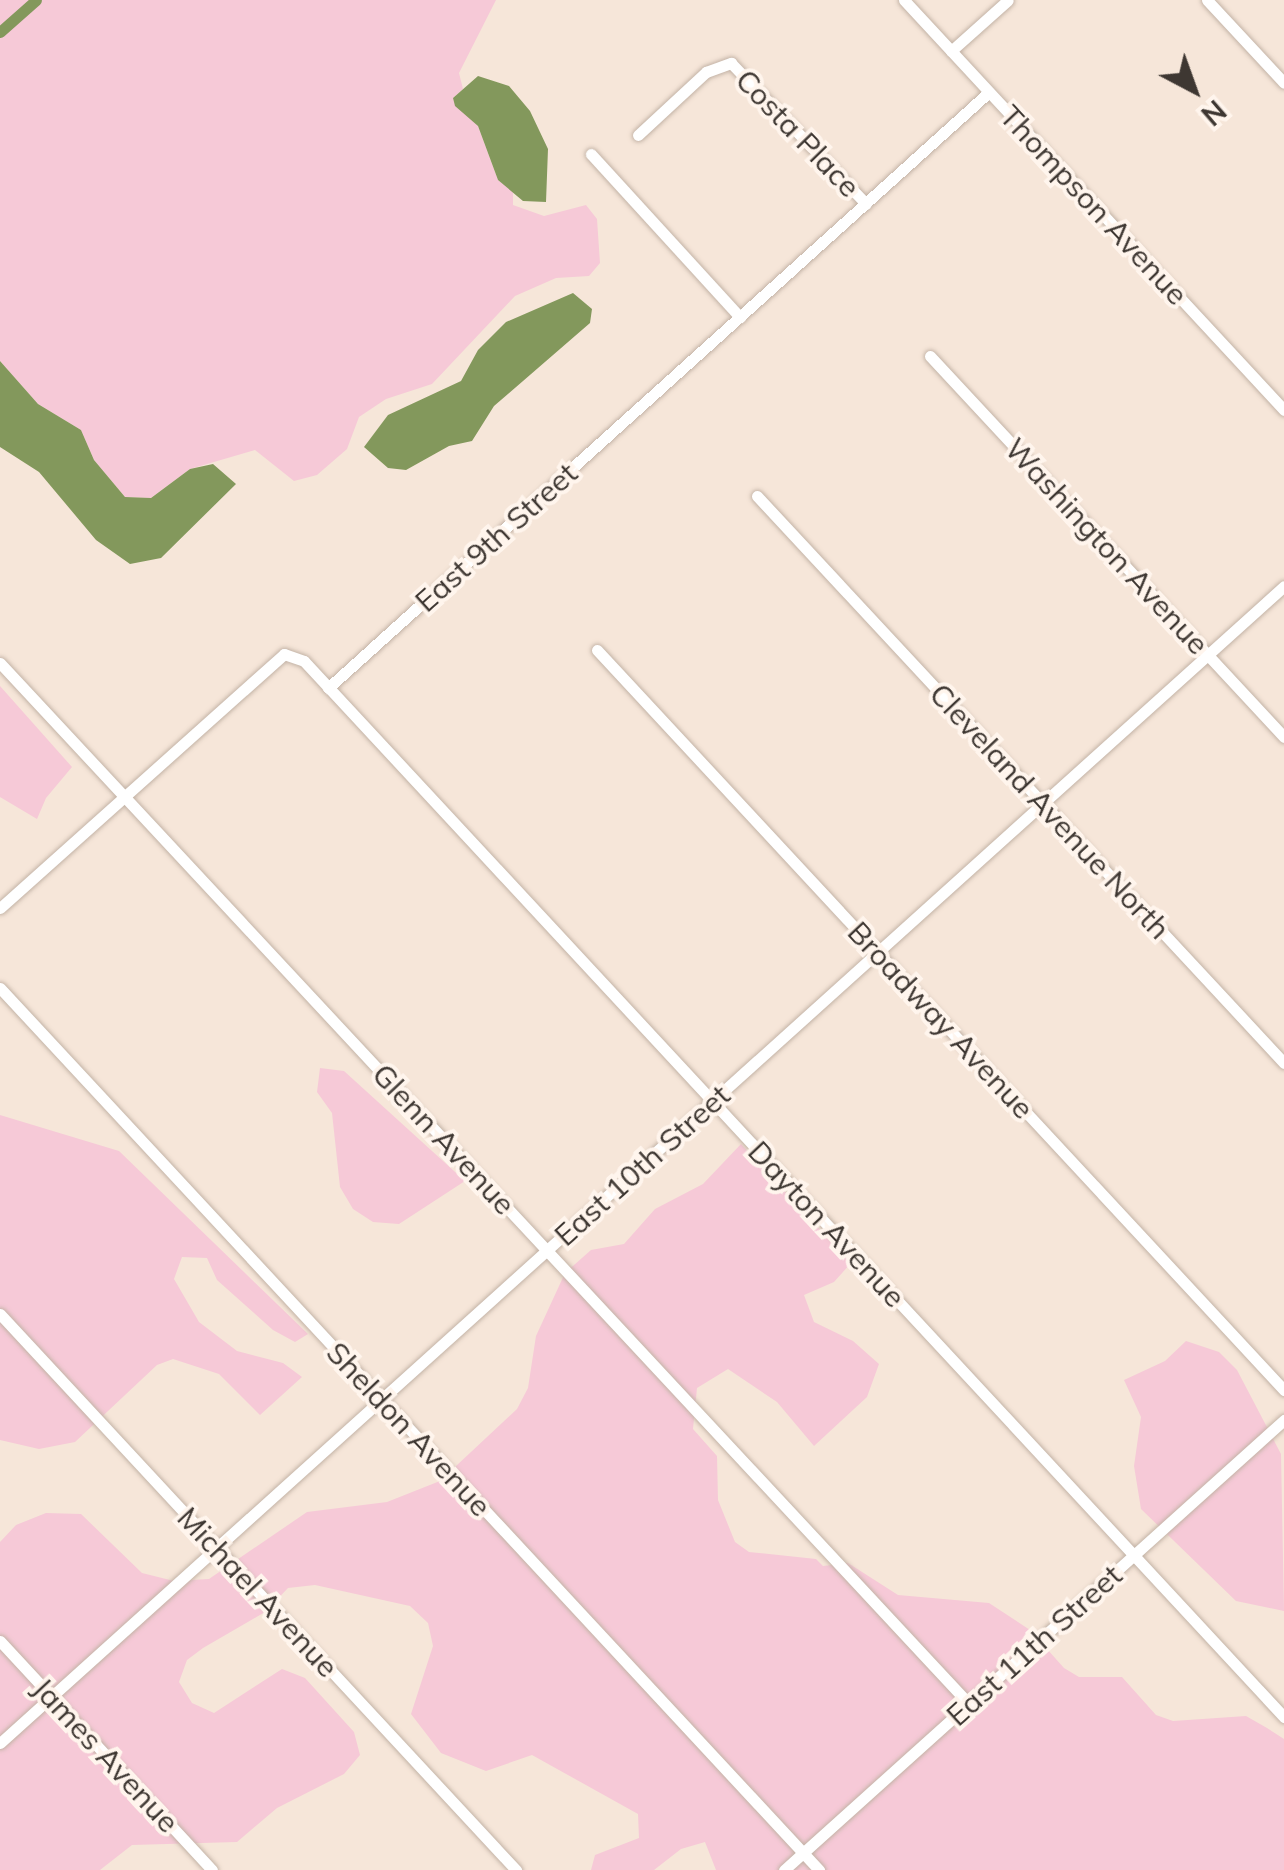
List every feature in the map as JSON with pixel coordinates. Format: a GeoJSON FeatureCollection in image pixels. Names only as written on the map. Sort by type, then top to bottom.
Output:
{"type":"FeatureCollection","features":[{"type":"Feature","properties":{"kind":"street","name":"Thompson Avenue"},"geometry":{"type":"LineString","coordinates":[[904,0],[1284,410]]}},
{"type":"Feature","properties":{"kind":"street"},"geometry":{"type":"LineString","coordinates":[[951,50],[1008,0]]}},
{"type":"Feature","properties":{"kind":"street"},"geometry":{"type":"LineString","coordinates":[[1207,0],[1284,83]]}},
{"type":"Feature","properties":{"kind":"street","name":"Costa Place"},"geometry":{"type":"LineString","coordinates":[[638,136],[706,72],[731,63],[866,204]]}},
{"type":"Feature","properties":{"kind":"street","name":"East 9th Street"},"geometry":{"type":"LineString","coordinates":[[328,688],[989,92]]}},
{"type":"Feature","properties":{"kind":"street"},"geometry":{"type":"LineString","coordinates":[[592,154],[740,317]]}},
{"type":"Feature","properties":{"kind":"street","name":"Washington Avenue"},"geometry":{"type":"LineString","coordinates":[[930,356],[1284,737]]}},
{"type":"Feature","properties":{"kind":"street","name":"Cleveland Avenue North"},"geometry":{"type":"LineString","coordinates":[[757,496],[1284,1063]]}},
{"type":"Feature","properties":{"kind":"street","name":"East 10th Street"},"geometry":{"type":"LineString","coordinates":[[0,1743],[1284,586]]}},
{"type":"Feature","properties":{"kind":"street","name":"Broadway Avenue"},"geometry":{"type":"LineString","coordinates":[[598,650],[1284,1390]]}},
{"type":"Feature","properties":{"kind":"street"},"geometry":{"type":"LineString","coordinates":[[0,908],[284,654],[304,661],[328,688]]}},
{"type":"Feature","properties":{"kind":"street","name":"Glenn Avenue"},"geometry":{"type":"LineString","coordinates":[[0,664],[969,1704]]}},
{"type":"Feature","properties":{"kind":"street","name":"Dayton Avenue"},"geometry":{"type":"LineString","coordinates":[[328,688],[1284,1716]]}},
{"type":"Feature","properties":{"kind":"street","name":"Sheldon Avenue"},"geometry":{"type":"LineString","coordinates":[[0,988],[818,1870]]}},
{"type":"Feature","properties":{"kind":"street","name":"Michael Avenue"},"geometry":{"type":"LineString","coordinates":[[0,1314],[516,1870]]}},
{"type":"Feature","properties":{"kind":"street","name":"East 11th Street"},"geometry":{"type":"LineString","coordinates":[[784,1870],[1284,1420]]}},
{"type":"Feature","properties":{"kind":"street","name":"James Avenue"},"geometry":{"type":"LineString","coordinates":[[0,1641],[212,1870]]}},
{"type":"Feature","properties":{"kind":"shaded area"},"geometry":{"type":"Polygon","coordinates":[[[0,0],[496,0],[459,73],[463,89],[453,98],[478,126],[498,180],[513,192],[513,205],[544,216],[586,205],[597,219],[600,263],[589,276],[556,278],[515,296],[432,384],[386,399],[359,417],[347,449],[317,475],[294,481],[255,450],[190,469],[151,498],[125,497],[94,460],[81,430],[38,404],[0,361],[0,0]]]}},
{"type":"Feature","properties":{"kind":"shaded area"},"geometry":{"type":"Polygon","coordinates":[[[478,76],[509,86],[530,111],[548,149],[546,202],[523,201],[498,180],[478,126],[455,106],[453,98],[478,76]]]}},
{"type":"Feature","properties":{"kind":"shaded area"},"geometry":{"type":"Polygon","coordinates":[[[573,293],[592,309],[590,323],[494,406],[472,441],[449,446],[406,470],[388,468],[364,447],[388,415],[461,381],[478,350],[506,322],[573,293]]]}},
{"type":"Feature","properties":{"kind":"shaded area"},"geometry":{"type":"Polygon","coordinates":[[[0,361],[38,404],[81,430],[94,460],[125,497],[151,498],[190,469],[213,464],[236,484],[161,558],[130,564],[96,540],[39,472],[0,447],[0,361]]]}},
{"type":"Feature","properties":{"kind":"shaded area"},"geometry":{"type":"Polygon","coordinates":[[[0,686],[72,767],[46,798],[37,819],[0,797],[0,686]]]}},
{"type":"Feature","properties":{"kind":"shaded area"},"geometry":{"type":"Polygon","coordinates":[[[320,1068],[344,1071],[465,1181],[399,1224],[373,1222],[353,1209],[340,1187],[332,1113],[317,1092],[320,1068]]]}},
{"type":"Feature","properties":{"kind":"shaded area"},"geometry":{"type":"Polygon","coordinates":[[[0,1115],[119,1151],[308,1334],[295,1342],[273,1330],[217,1280],[207,1258],[182,1257],[174,1279],[199,1322],[237,1351],[283,1363],[302,1377],[260,1415],[219,1374],[173,1359],[157,1365],[75,1442],[39,1449],[0,1440],[0,1115]]]}},
{"type":"Feature","properties":{"kind":"shaded area"},"geometry":{"type":"Polygon","coordinates":[[[741,1144],[851,1263],[834,1282],[804,1295],[814,1322],[853,1341],[879,1364],[867,1397],[814,1446],[777,1402],[728,1369],[697,1388],[693,1429],[717,1456],[718,1500],[735,1542],[749,1552],[816,1559],[823,1566],[848,1563],[898,1595],[989,1603],[1030,1630],[1064,1668],[1079,1677],[1122,1677],[1156,1715],[1173,1721],[1246,1716],[1267,1728],[1284,1739],[1284,1870],[716,1870],[705,1842],[681,1849],[654,1870],[591,1870],[595,1855],[639,1838],[638,1814],[532,1755],[486,1771],[441,1753],[411,1714],[433,1646],[428,1623],[410,1606],[315,1585],[288,1588],[265,1612],[203,1648],[187,1660],[179,1682],[192,1703],[214,1713],[282,1669],[305,1678],[354,1732],[360,1755],[344,1774],[277,1808],[237,1842],[132,1845],[100,1870],[0,1870],[0,1542],[16,1525],[46,1513],[81,1514],[142,1573],[174,1581],[209,1579],[307,1512],[387,1502],[440,1481],[517,1409],[528,1388],[536,1336],[565,1273],[591,1250],[624,1244],[655,1209],[703,1184],[741,1144]]]}},
{"type":"Feature","properties":{"kind":"shaded area"},"geometry":{"type":"Polygon","coordinates":[[[1186,1341],[1219,1352],[1237,1370],[1281,1454],[1284,1611],[1236,1601],[1141,1509],[1134,1466],[1141,1417],[1124,1380],[1165,1361],[1186,1341]]]}},
{"type":"Feature","properties":{"kind":"waterway"},"geometry":{"type":"LineString","coordinates":[[0,32],[36,0]]}}]}
